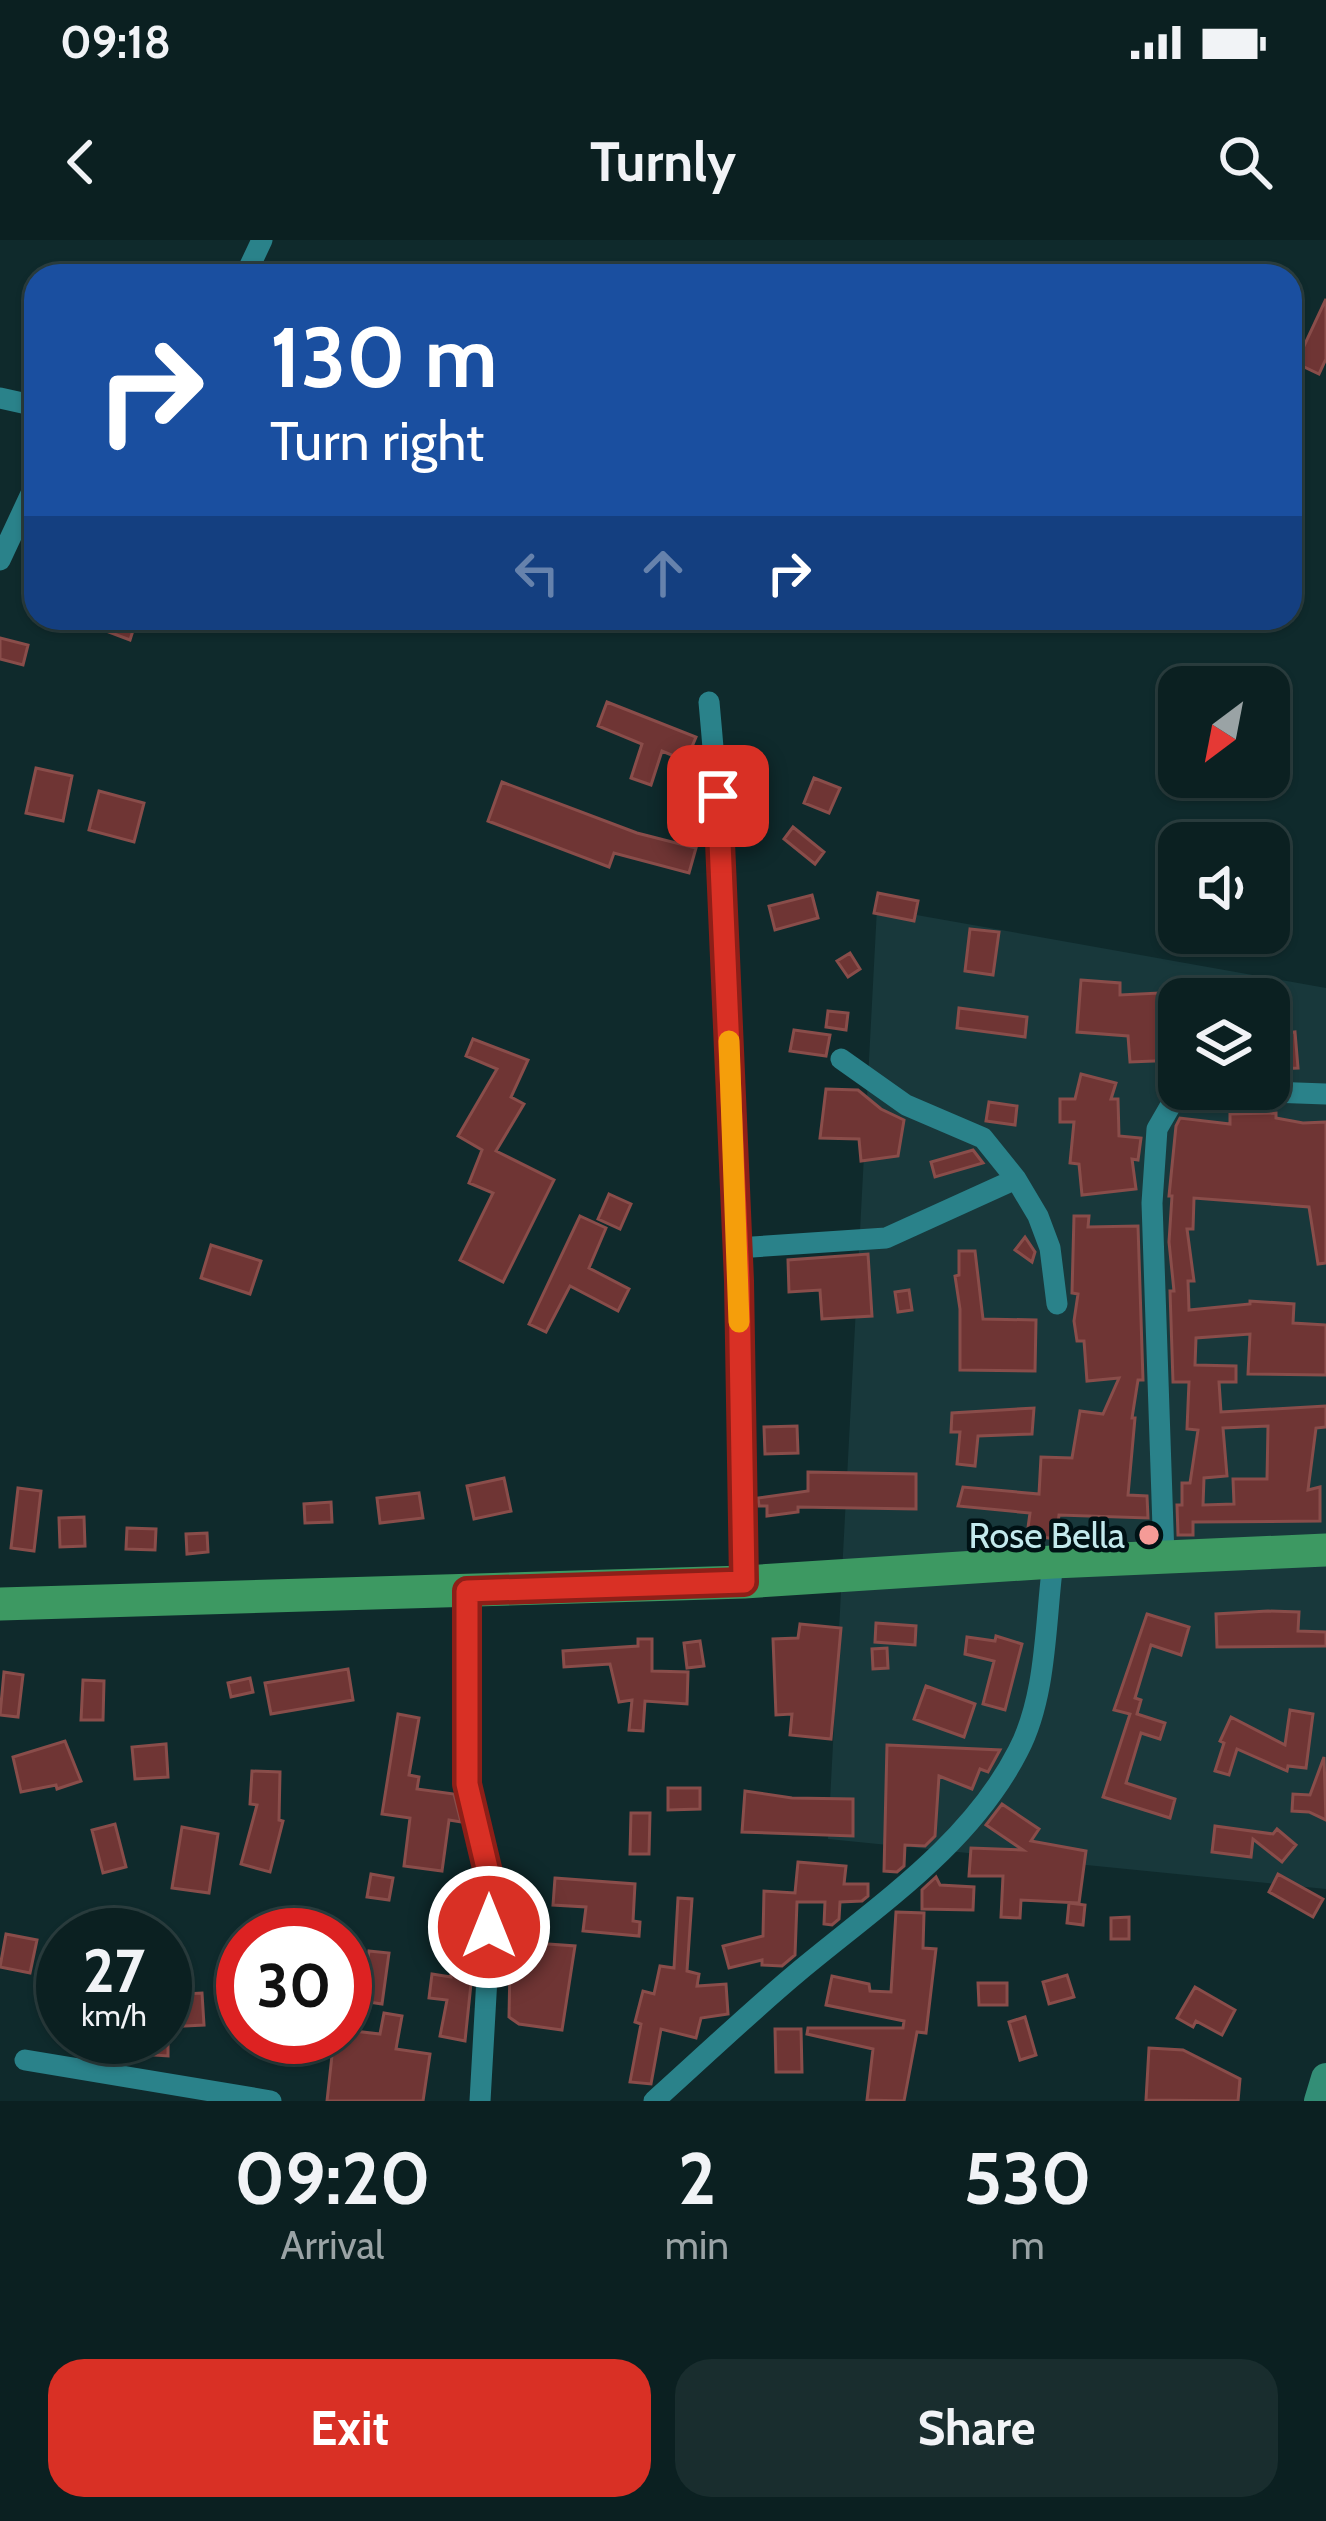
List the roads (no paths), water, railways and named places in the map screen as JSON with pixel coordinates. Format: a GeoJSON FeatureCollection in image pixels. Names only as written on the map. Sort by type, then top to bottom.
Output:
{"type":"FeatureCollection","features":[{"type":"Feature","properties":{"kind":"main road"},"geometry":{"type":"LineString","coordinates":[[0,1604],[744,1582],[1326,1550]]}},
{"type":"Feature","properties":{"kind":"street"},"geometry":{"type":"LineString","coordinates":[[0,560],[24,509]]}},
{"type":"Feature","properties":{"kind":"street"},"geometry":{"type":"LineString","coordinates":[[709,702],[722,842],[744,1582]]}},
{"type":"Feature","properties":{"kind":"street"},"geometry":{"type":"LineString","coordinates":[[841,1059],[906,1105],[982,1138],[1016,1179],[1037,1216],[1050,1248],[1058,1304]]}},
{"type":"Feature","properties":{"kind":"street"},"geometry":{"type":"LineString","coordinates":[[1164,1557],[1152,1203],[1157,1129],[1172,1103],[1192,1089],[1326,1094]]}},
{"type":"Feature","properties":{"kind":"street"},"geometry":{"type":"LineString","coordinates":[[737,1248],[886,1238],[1016,1179]]}},
{"type":"Feature","properties":{"kind":"street"},"geometry":{"type":"LineString","coordinates":[[654,2101],[946,1849],[977,1812],[1019,1750],[1034,1707],[1053,1562]]}},
{"type":"Feature","properties":{"kind":"street"},"geometry":{"type":"LineString","coordinates":[[467,1591],[467,1784],[492,1889],[480,2101]]}},
{"type":"Feature","properties":{"kind":"street"},"geometry":{"type":"LineString","coordinates":[[25,2060],[271,2101]]}},
{"type":"Feature","properties":{"kind":"street"},"geometry":{"type":"LineString","coordinates":[[1318,2101],[1326,2078]]}},
{"type":"Feature","properties":{"kind":"place","name":"Rose Bella"},"geometry":{"type":"Point","coordinates":[1149,1535]}}]}
